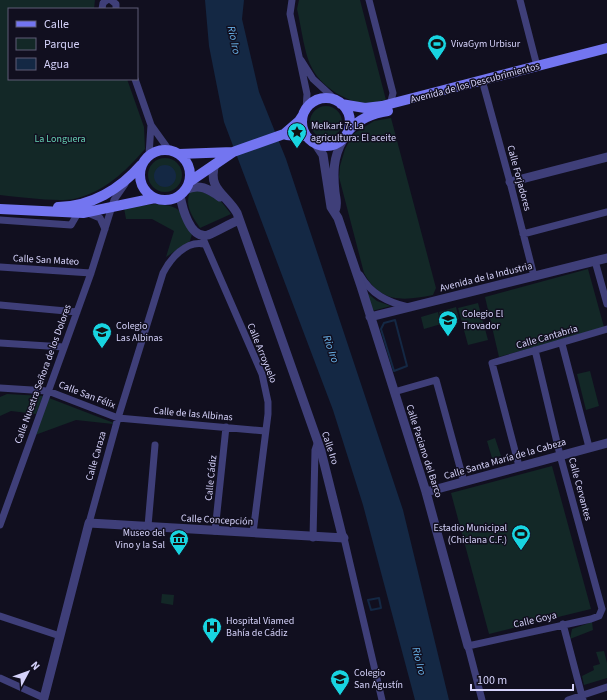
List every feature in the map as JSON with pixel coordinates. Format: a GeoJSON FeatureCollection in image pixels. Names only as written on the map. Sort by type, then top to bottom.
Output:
{"type":"FeatureCollection","features":[{"type":"Feature","properties":{"kind":"main road","name":"Avenida de los Descubrimientos"},"geometry":{"type":"LineString","coordinates":[[339,103],[365,108],[390,105],[607,48]]}},
{"type":"Feature","properties":{"kind":"main road","name":"Avenida de los Descubrimientos"},"geometry":{"type":"LineString","coordinates":[[345,135],[355,123],[372,115],[607,55]]}},
{"type":"Feature","properties":{"kind":"main road"},"geometry":{"type":"LineString","coordinates":[[146,159],[140,173],[141,184],[146,193],[155,198],[165,200],[185,189],[215,164],[233,152],[284,134],[299,121],[313,102],[323,99],[339,103],[349,117],[345,135],[329,146],[311,140],[302,135],[289,137],[284,134]]}},
{"type":"Feature","properties":{"kind":"main road"},"geometry":{"type":"LineString","coordinates":[[305,111],[303,128],[311,140]]}},
{"type":"Feature","properties":{"kind":"main road"},"geometry":{"type":"LineString","coordinates":[[0,203],[60,208],[82,204],[103,196],[130,176],[146,159],[159,151],[169,150],[179,154],[233,152]]}},
{"type":"Feature","properties":{"kind":"main road"},"geometry":{"type":"LineString","coordinates":[[179,154],[188,167],[185,189]]}},
{"type":"Feature","properties":{"kind":"main road"},"geometry":{"type":"LineString","coordinates":[[0,209],[82,213],[155,198]]}},
{"type":"Feature","properties":{"kind":"street"},"geometry":{"type":"LineString","coordinates":[[111,0],[116,4],[116,8]]}},
{"type":"Feature","properties":{"kind":"street"},"geometry":{"type":"LineString","coordinates":[[292,0],[290,14],[307,94],[305,111]]}},
{"type":"Feature","properties":{"kind":"street"},"geometry":{"type":"LineString","coordinates":[[369,0],[393,93],[390,105]]}},
{"type":"Feature","properties":{"kind":"street"},"geometry":{"type":"LineString","coordinates":[[520,0],[537,66]]}},
{"type":"Feature","properties":{"kind":"street"},"geometry":{"type":"LineString","coordinates":[[300,58],[313,79],[339,103]]}},
{"type":"Feature","properties":{"kind":"street"},"geometry":{"type":"LineString","coordinates":[[135,80],[151,124],[169,150]]}},
{"type":"Feature","properties":{"kind":"street","name":"Calle Forjadores"},"geometry":{"type":"LineString","coordinates":[[484,87],[534,276]]}},
{"type":"Feature","properties":{"kind":"street"},"geometry":{"type":"LineString","coordinates":[[146,159],[151,124]]}},
{"type":"Feature","properties":{"kind":"street","name":"Calle Paciano del Barco"},"geometry":{"type":"LineString","coordinates":[[335,211],[337,205],[333,170],[338,147],[345,135]]}},
{"type":"Feature","properties":{"kind":"street","name":"Calle Paciano del Barco"},"geometry":{"type":"LineString","coordinates":[[311,140],[323,155],[328,196],[331,207],[335,211],[356,269],[426,492],[482,700]]}},
{"type":"Feature","properties":{"kind":"street"},"geometry":{"type":"LineString","coordinates":[[510,182],[607,157]]}},
{"type":"Feature","properties":{"kind":"street","name":"Calle Iro"},"geometry":{"type":"LineString","coordinates":[[215,164],[212,174],[212,182],[233,205],[257,267],[317,444],[321,451],[344,538],[382,700]]}},
{"type":"Feature","properties":{"kind":"street","name":"Calle Nuestra Señora de los Dolores"},"geometry":{"type":"LineString","coordinates":[[0,525],[91,273],[112,207],[117,194],[130,176]]}},
{"type":"Feature","properties":{"kind":"street","name":"Calle Iro"},"geometry":{"type":"LineString","coordinates":[[185,189],[199,186],[207,189],[221,198],[239,220]]}},
{"type":"Feature","properties":{"kind":"street"},"geometry":{"type":"LineString","coordinates":[[185,189],[187,219],[194,230],[205,240]]}},
{"type":"Feature","properties":{"kind":"street"},"geometry":{"type":"LineString","coordinates":[[523,234],[607,212]]}},
{"type":"Feature","properties":{"kind":"street"},"geometry":{"type":"LineString","coordinates":[[0,220],[71,225],[82,213],[100,218],[105,230]]}},
{"type":"Feature","properties":{"kind":"street"},"geometry":{"type":"LineString","coordinates":[[189,246],[205,240],[239,220]]}},
{"type":"Feature","properties":{"kind":"street"},"geometry":{"type":"LineString","coordinates":[[189,246],[195,239],[194,230]]}},
{"type":"Feature","properties":{"kind":"street","name":"Calle Arroyuelo"},"geometry":{"type":"LineString","coordinates":[[205,240],[264,382],[268,402],[268,414],[253,533]]}},
{"type":"Feature","properties":{"kind":"street","name":"Calle Caraza"},"geometry":{"type":"LineString","coordinates":[[44,698],[89,523],[118,418],[164,273],[176,255],[189,246]]}},
{"type":"Feature","properties":{"kind":"street","name":"Avenida de la Industria"},"geometry":{"type":"LineString","coordinates":[[370,316],[607,258]]}},
{"type":"Feature","properties":{"kind":"street"},"geometry":{"type":"LineString","coordinates":[[594,261],[607,304]]}},
{"type":"Feature","properties":{"kind":"street","name":"Calle San Mateo"},"geometry":{"type":"LineString","coordinates":[[0,267],[91,273]]}},
{"type":"Feature","properties":{"kind":"street"},"geometry":{"type":"LineString","coordinates":[[356,269],[364,282],[378,296],[398,305],[410,307]]}},
{"type":"Feature","properties":{"kind":"street"},"geometry":{"type":"LineString","coordinates":[[0,305],[77,312]]}},
{"type":"Feature","properties":{"kind":"street","name":"Calle Cantabria"},"geometry":{"type":"LineString","coordinates":[[519,466],[492,363],[535,350],[562,344],[607,329]]}},
{"type":"Feature","properties":{"kind":"street"},"geometry":{"type":"LineString","coordinates":[[0,343],[64,347]]}},
{"type":"Feature","properties":{"kind":"street"},"geometry":{"type":"LineString","coordinates":[[562,344],[590,447]]}},
{"type":"Feature","properties":{"kind":"street","name":"Calle Cervantes"},"geometry":{"type":"LineString","coordinates":[[535,350],[560,454],[605,608]]}},
{"type":"Feature","properties":{"kind":"street"},"geometry":{"type":"LineString","coordinates":[[394,392],[436,380],[464,482]]}},
{"type":"Feature","properties":{"kind":"street","name":"Calle San Félix"},"geometry":{"type":"LineString","coordinates":[[0,388],[48,391],[118,418]]}},
{"type":"Feature","properties":{"kind":"street","name":"Calle de las Albinas"},"geometry":{"type":"LineString","coordinates":[[118,418],[265,430]]}},
{"type":"Feature","properties":{"kind":"street","name":"Calle Cádiz"},"geometry":{"type":"LineString","coordinates":[[215,531],[226,428]]}},
{"type":"Feature","properties":{"kind":"street","name":"Calle Santa María de la Cabeza"},"geometry":{"type":"LineString","coordinates":[[426,492],[560,454],[607,443]]}},
{"type":"Feature","properties":{"kind":"street"},"geometry":{"type":"LineString","coordinates":[[313,538],[314,469],[315,450],[317,444]]}},
{"type":"Feature","properties":{"kind":"street"},"geometry":{"type":"LineString","coordinates":[[148,526],[156,445]]}},
{"type":"Feature","properties":{"kind":"street"},"geometry":{"type":"LineString","coordinates":[[314,469],[320,464],[325,468]]}},
{"type":"Feature","properties":{"kind":"street","name":"Calle Concepción"},"geometry":{"type":"LineString","coordinates":[[89,523],[313,538],[344,538]]}},
{"type":"Feature","properties":{"kind":"street","name":"Calle Goya"},"geometry":{"type":"LineString","coordinates":[[468,646],[591,619],[599,616],[605,608]]}},
{"type":"Feature","properties":{"kind":"street"},"geometry":{"type":"LineString","coordinates":[[0,616],[60,636]]}},
{"type":"Feature","properties":{"kind":"street"},"geometry":{"type":"LineString","coordinates":[[563,624],[583,698]]}},
{"type":"Feature","properties":{"kind":"street"},"geometry":{"type":"LineString","coordinates":[[0,678],[44,698]]}},
{"type":"Feature","properties":{"kind":"street"},"geometry":{"type":"LineString","coordinates":[[568,700],[583,698],[607,687]]}},
{"type":"Feature","properties":{"kind":"green space","name":"La Longuera"},"geometry":{"type":"Polygon","coordinates":[[[0,0],[95,0],[94,8],[8,8],[8,80],[127,80],[144,127],[145,149],[122,173],[104,186],[85,196],[74,199],[58,200],[0,195],[0,0]]]}},
{"type":"Feature","properties":{"kind":"green space"},"geometry":{"type":"Polygon","coordinates":[[[299,0],[360,0],[386,100],[365,103],[357,102],[341,96],[320,80],[311,66],[306,53],[297,9],[299,0]]]}},
{"type":"Feature","properties":{"kind":"green space"},"geometry":{"type":"Polygon","coordinates":[[[326,106],[335,109],[339,113],[342,122],[339,131],[335,135],[326,138],[317,135],[313,131],[310,122],[313,113],[317,109],[326,106]]]}},
{"type":"Feature","properties":{"kind":"green space"},"geometry":{"type":"Polygon","coordinates":[[[391,118],[436,288],[433,295],[402,299],[393,298],[377,290],[370,283],[364,273],[339,177],[340,166],[345,149],[353,134],[374,121],[391,118]]]}},
{"type":"Feature","properties":{"kind":"green space"},"geometry":{"type":"Polygon","coordinates":[[[162,158],[168,158],[172,159],[179,165],[182,175],[181,182],[175,189],[168,192],[162,192],[158,191],[151,185],[148,178],[148,172],[149,168],[155,161],[162,158]]]}},
{"type":"Feature","properties":{"kind":"green space"},"geometry":{"type":"Polygon","coordinates":[[[198,190],[220,200],[231,214],[200,228],[190,211],[188,202],[190,192],[198,190]]]}},
{"type":"Feature","properties":{"kind":"green space"},"geometry":{"type":"Polygon","coordinates":[[[155,204],[171,206],[180,211],[192,234],[190,241],[166,257],[174,231],[152,219],[126,219],[124,208],[155,204]]]}},
{"type":"Feature","properties":{"kind":"green space"},"geometry":{"type":"Polygon","coordinates":[[[588,269],[604,327],[499,357],[485,297],[588,269]]]}},
{"type":"Feature","properties":{"kind":"green space"},"geometry":{"type":"Polygon","coordinates":[[[366,292],[377,301],[391,306],[372,311],[366,292]]]}},
{"type":"Feature","properties":{"kind":"green space"},"geometry":{"type":"Polygon","coordinates":[[[478,303],[488,340],[468,345],[458,308],[478,303]]]}},
{"type":"Feature","properties":{"kind":"green space"},"geometry":{"type":"Polygon","coordinates":[[[456,307],[459,319],[442,324],[439,312],[456,307]]]}},
{"type":"Feature","properties":{"kind":"green space"},"geometry":{"type":"Polygon","coordinates":[[[438,312],[441,324],[424,329],[421,317],[438,312]]]}},
{"type":"Feature","properties":{"kind":"green space"},"geometry":{"type":"Polygon","coordinates":[[[590,371],[599,406],[586,410],[577,374],[590,371]]]}},
{"type":"Feature","properties":{"kind":"green space"},"geometry":{"type":"Polygon","coordinates":[[[7,394],[43,396],[36,414],[11,411],[0,416],[0,397],[7,394]]]}},
{"type":"Feature","properties":{"kind":"green space"},"geometry":{"type":"Polygon","coordinates":[[[49,398],[114,423],[76,420],[35,435],[49,398]]]}},
{"type":"Feature","properties":{"kind":"green space"},"geometry":{"type":"Polygon","coordinates":[[[495,438],[501,456],[492,458],[487,441],[495,438]]]}},
{"type":"Feature","properties":{"kind":"green space","name":"Estadio Municipal (Chiclana C.F.)"},"geometry":{"type":"Polygon","coordinates":[[[552,466],[591,609],[489,634],[451,493],[552,466]]]}},
{"type":"Feature","properties":{"kind":"green space"},"geometry":{"type":"Polygon","coordinates":[[[162,594],[174,595],[173,605],[161,603],[162,594]]]}},
{"type":"Feature","properties":{"kind":"green space"},"geometry":{"type":"Polygon","coordinates":[[[592,622],[593,630],[570,639],[572,629],[592,622]]]}},
{"type":"Feature","properties":{"kind":"green space"},"geometry":{"type":"Polygon","coordinates":[[[604,651],[607,663],[607,678],[584,685],[582,676],[594,670],[593,666],[600,664],[596,652],[604,651]]]}},
{"type":"Feature","properties":{"kind":"water","name":"Rio Iro"},"geometry":{"type":"Polygon","coordinates":[[[205,0],[244,0],[242,19],[259,92],[286,159],[403,510],[449,700],[415,700],[363,505],[333,410],[224,122],[209,46],[205,0]]]}},
{"type":"Feature","properties":{"kind":"water"},"geometry":{"type":"Polygon","coordinates":[[[165,165],[169,166],[175,172],[175,180],[169,186],[165,187],[161,186],[155,180],[154,176],[155,172],[161,166],[165,165]]]}},
{"type":"Feature","properties":{"kind":"waterway"},"geometry":{"type":"LineString","coordinates":[[395,320],[407,366],[394,371],[381,329],[384,323],[395,320]]}},
{"type":"Feature","properties":{"kind":"waterway"},"geometry":{"type":"LineString","coordinates":[[379,598],[381,608],[371,610],[368,600],[379,598]]}},
{"type":"Feature","properties":{"kind":"place","name":"VivaGym Urbisur"},"geometry":{"type":"Point","coordinates":[437,61]}},
{"type":"Feature","properties":{"kind":"place","name":"Melkart 7: La agricultura: El aceite"},"geometry":{"type":"Point","coordinates":[297,149]}},
{"type":"Feature","properties":{"kind":"place","name":"Colegio El Trovador"},"geometry":{"type":"Point","coordinates":[448,337]}},
{"type":"Feature","properties":{"kind":"place","name":"Colegio Las Albinas"},"geometry":{"type":"Point","coordinates":[102,349]}},
{"type":"Feature","properties":{"kind":"place","name":"Estadio Municipal (Chiclana C.F.)"},"geometry":{"type":"Point","coordinates":[521,551]}},
{"type":"Feature","properties":{"kind":"place","name":"Museo del Vino y la Sal"},"geometry":{"type":"Point","coordinates":[179,556]}},
{"type":"Feature","properties":{"kind":"place","name":"Hospital Viamed Bahía de Cádiz"},"geometry":{"type":"Point","coordinates":[212,644]}},
{"type":"Feature","properties":{"kind":"place","name":"Colegio San Agustín"},"geometry":{"type":"Point","coordinates":[340,696]}}]}
